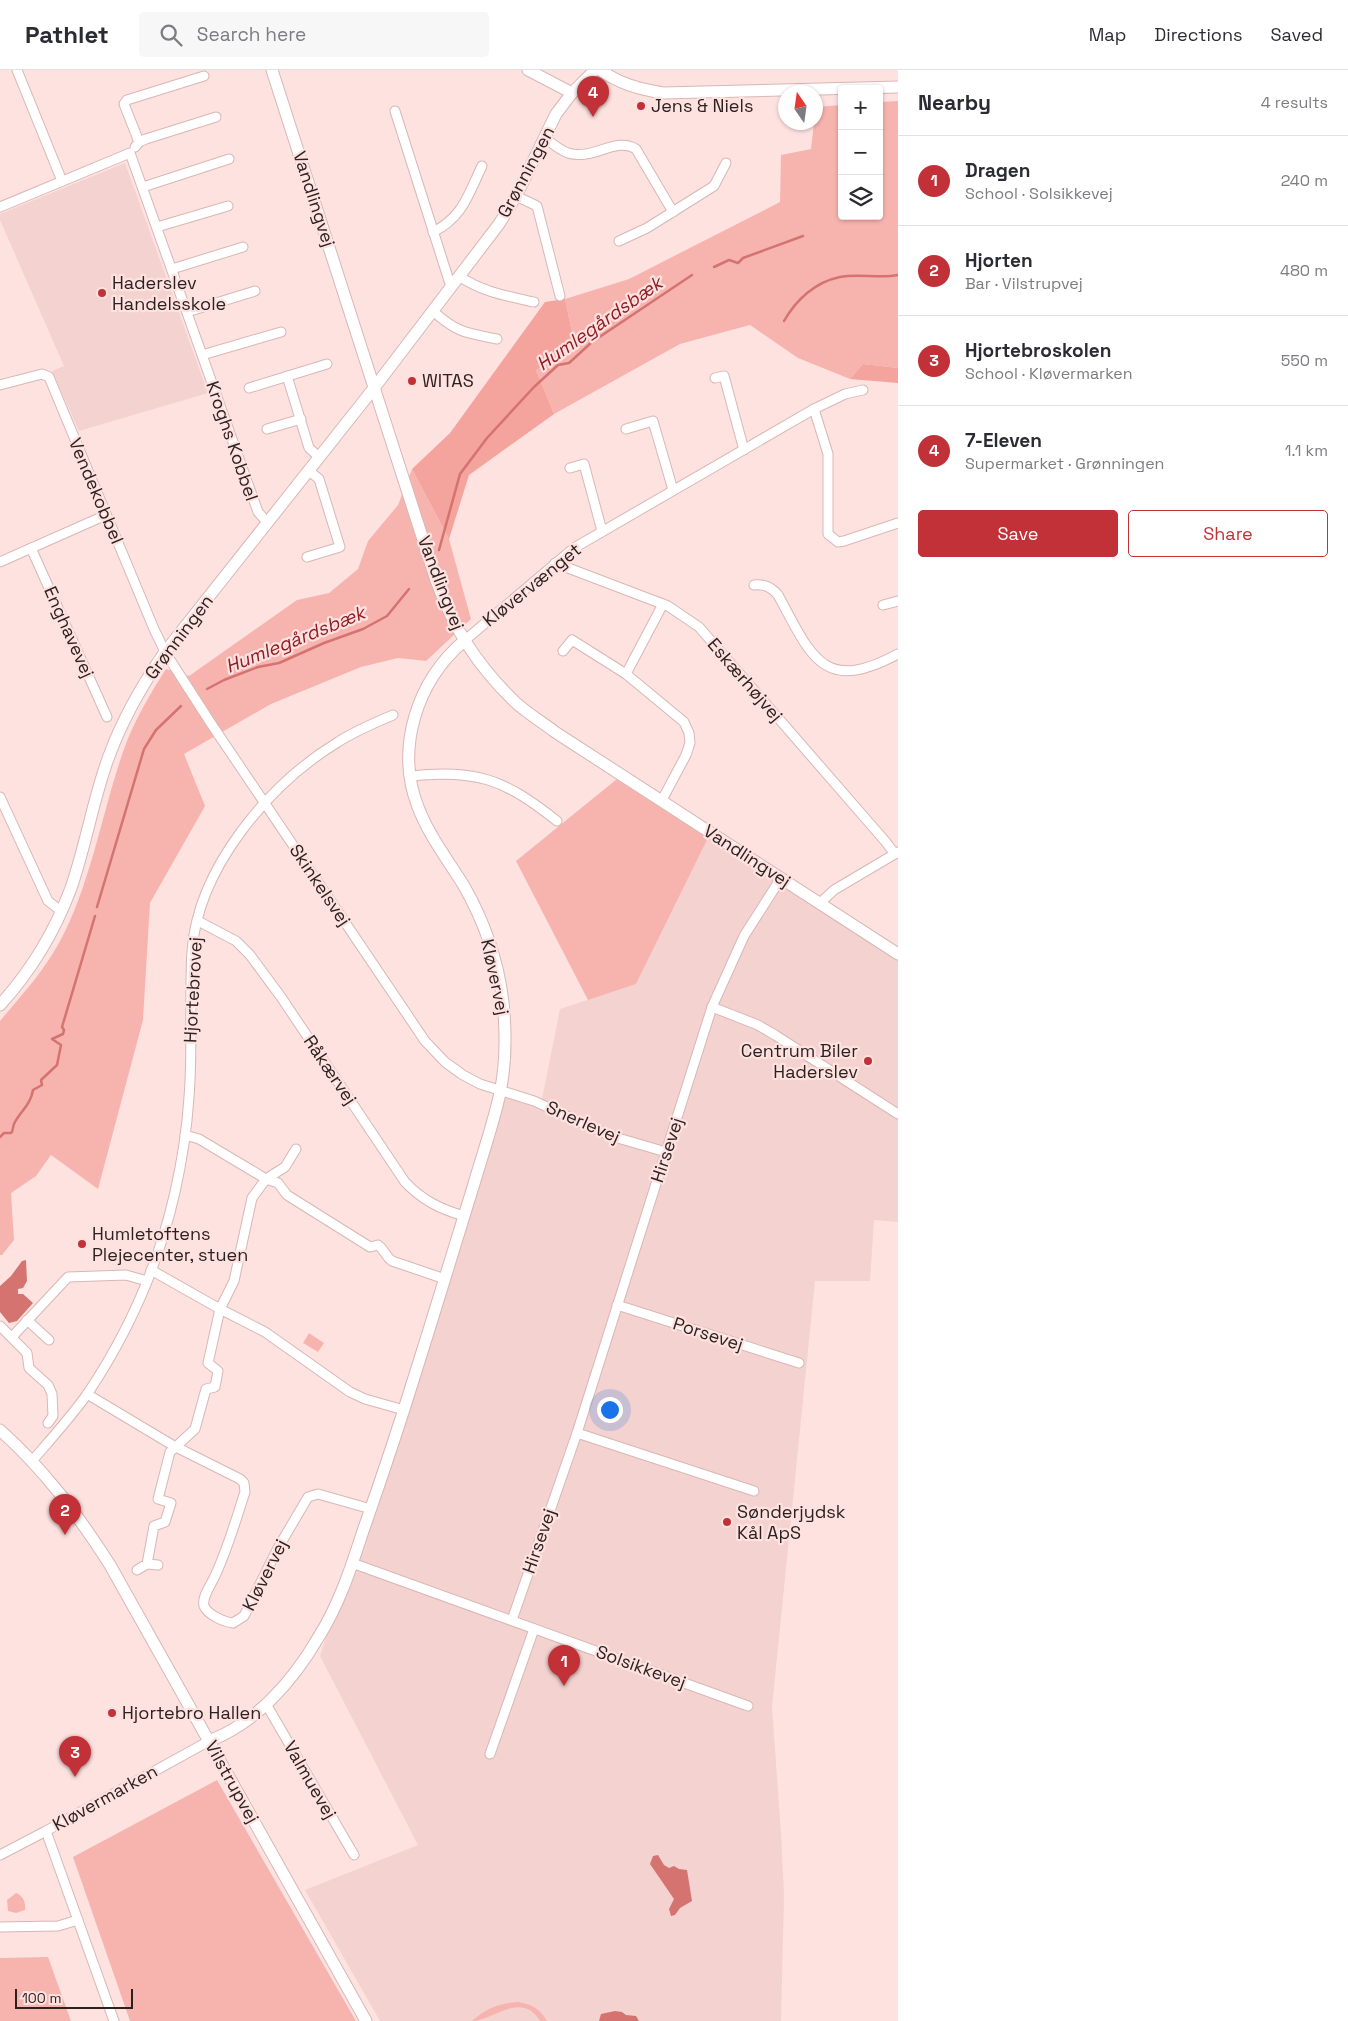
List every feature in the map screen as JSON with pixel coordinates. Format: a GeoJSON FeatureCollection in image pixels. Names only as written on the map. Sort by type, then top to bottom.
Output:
{"type":"FeatureCollection","features":[{"type":"Feature","properties":{"kind":"street"},"geometry":{"type":"LineString","coordinates":[[17,70],[62,181]]}},
{"type":"Feature","properties":{"kind":"street","name":"Vandlingvej"},"geometry":{"type":"LineString","coordinates":[[272,70],[436,580],[448,612],[464,641],[485,670],[516,703],[555,732],[898,954]]}},
{"type":"Feature","properties":{"kind":"street"},"geometry":{"type":"LineString","coordinates":[[528,70],[572,93]]}},
{"type":"Feature","properties":{"kind":"street","name":"Grønningen"},"geometry":{"type":"LineString","coordinates":[[0,1005],[19,984],[38,956],[61,911],[71,888],[108,759],[142,685],[165,652],[374,388],[499,224],[516,196],[556,114],[572,93],[596,70]]}},
{"type":"Feature","properties":{"kind":"street"},"geometry":{"type":"LineString","coordinates":[[600,70],[624,84],[638,89],[663,93],[898,87]]}},
{"type":"Feature","properties":{"kind":"street"},"geometry":{"type":"LineString","coordinates":[[139,142],[124,104],[127,100],[204,76]]}},
{"type":"Feature","properties":{"kind":"street"},"geometry":{"type":"LineString","coordinates":[[395,111],[451,287]]}},
{"type":"Feature","properties":{"kind":"street"},"geometry":{"type":"LineString","coordinates":[[0,207],[130,152],[139,142],[216,117]]}},
{"type":"Feature","properties":{"kind":"street"},"geometry":{"type":"LineString","coordinates":[[545,138],[569,153],[585,155],[600,152],[622,143],[629,144],[636,149],[673,212]]}},
{"type":"Feature","properties":{"kind":"street","name":"Kroghs Kobbel"},"geometry":{"type":"LineString","coordinates":[[130,152],[258,512],[268,523]]}},
{"type":"Feature","properties":{"kind":"street"},"geometry":{"type":"LineString","coordinates":[[143,187],[229,159]]}},
{"type":"Feature","properties":{"kind":"street"},"geometry":{"type":"LineString","coordinates":[[619,241],[647,228],[714,186],[726,162]]}},
{"type":"Feature","properties":{"kind":"street"},"geometry":{"type":"LineString","coordinates":[[433,232],[449,223],[460,212],[482,166]]}},
{"type":"Feature","properties":{"kind":"street"},"geometry":{"type":"LineString","coordinates":[[516,196],[537,206],[560,296]]}},
{"type":"Feature","properties":{"kind":"street"},"geometry":{"type":"LineString","coordinates":[[157,227],[228,206]]}},
{"type":"Feature","properties":{"kind":"street"},"geometry":{"type":"LineString","coordinates":[[172,269],[243,247]]}},
{"type":"Feature","properties":{"kind":"street"},"geometry":{"type":"LineString","coordinates":[[459,276],[474,286],[488,291],[534,302]]}},
{"type":"Feature","properties":{"kind":"street"},"geometry":{"type":"LineString","coordinates":[[187,312],[255,291]]}},
{"type":"Feature","properties":{"kind":"street"},"geometry":{"type":"LineString","coordinates":[[433,311],[449,326],[497,340]]}},
{"type":"Feature","properties":{"kind":"street"},"geometry":{"type":"LineString","coordinates":[[202,355],[281,332]]}},
{"type":"Feature","properties":{"kind":"street"},"geometry":{"type":"LineString","coordinates":[[249,388],[327,364]]}},
{"type":"Feature","properties":{"kind":"street"},"geometry":{"type":"LineString","coordinates":[[0,374],[2,385]]}},
{"type":"Feature","properties":{"kind":"street","name":"Vendekobbel"},"geometry":{"type":"LineString","coordinates":[[2,385],[42,374],[49,377],[165,652]]}},
{"type":"Feature","properties":{"kind":"street"},"geometry":{"type":"LineString","coordinates":[[287,376],[310,448],[319,457]]}},
{"type":"Feature","properties":{"kind":"street"},"geometry":{"type":"LineString","coordinates":[[715,378],[724,376],[744,450]]}},
{"type":"Feature","properties":{"kind":"street","name":"Kløvervænget"},"geometry":{"type":"LineString","coordinates":[[464,641],[574,548],[814,409],[845,394],[863,390]]}},
{"type":"Feature","properties":{"kind":"street"},"geometry":{"type":"LineString","coordinates":[[814,409],[828,454],[828,534],[838,542],[898,523]]}},
{"type":"Feature","properties":{"kind":"street"},"geometry":{"type":"LineString","coordinates":[[267,429],[300,419]]}},
{"type":"Feature","properties":{"kind":"street"},"geometry":{"type":"LineString","coordinates":[[626,429],[653,421],[673,490]]}},
{"type":"Feature","properties":{"kind":"street"},"geometry":{"type":"LineString","coordinates":[[570,468],[584,464],[602,531]]}},
{"type":"Feature","properties":{"kind":"street"},"geometry":{"type":"LineString","coordinates":[[307,557],[340,547],[318,479],[309,470]]}},
{"type":"Feature","properties":{"kind":"street"},"geometry":{"type":"LineString","coordinates":[[0,562],[106,515]]}},
{"type":"Feature","properties":{"kind":"street","name":"Enghavevej"},"geometry":{"type":"LineString","coordinates":[[31,548],[107,717]]}},
{"type":"Feature","properties":{"kind":"street","name":"Eskærhøjvej"},"geometry":{"type":"LineString","coordinates":[[555,563],[663,604],[699,627],[896,853],[834,890],[820,903]]}},
{"type":"Feature","properties":{"kind":"street"},"geometry":{"type":"LineString","coordinates":[[754,586],[762,585],[771,588],[778,596],[809,652],[820,662],[835,669],[850,672],[865,669],[898,654]]}},
{"type":"Feature","properties":{"kind":"street"},"geometry":{"type":"LineString","coordinates":[[884,605],[898,601]]}},
{"type":"Feature","properties":{"kind":"street"},"geometry":{"type":"LineString","coordinates":[[626,674],[663,604]]}},
{"type":"Feature","properties":{"kind":"street"},"geometry":{"type":"LineString","coordinates":[[563,651],[572,640],[626,674],[684,722],[690,733],[690,743],[686,755],[662,800]]}},
{"type":"Feature","properties":{"kind":"street","name":"Kløvervej"},"geometry":{"type":"LineString","coordinates":[[209,1741],[225,1735],[266,1704],[290,1679],[320,1637],[334,1609],[352,1563],[404,1410],[464,1216],[500,1091],[505,1022],[502,991],[495,961],[487,934],[465,888],[427,828],[409,776],[409,748],[413,723],[423,695],[440,665],[464,641]]}},
{"type":"Feature","properties":{"kind":"street","name":"Skinkelsvej"},"geometry":{"type":"LineString","coordinates":[[165,652],[425,1042],[445,1062],[463,1075],[480,1084],[500,1091]]}},
{"type":"Feature","properties":{"kind":"street","name":"Hjortebrovej"},"geometry":{"type":"LineString","coordinates":[[32,1461],[87,1394],[108,1361],[147,1281],[166,1229],[175,1191],[190,1096],[192,950],[198,921],[208,889],[222,861],[239,834],[287,779],[338,741],[393,715]]}},
{"type":"Feature","properties":{"kind":"street"},"geometry":{"type":"LineString","coordinates":[[409,776],[455,774],[480,777],[509,787],[530,800],[557,821]]}},
{"type":"Feature","properties":{"kind":"street"},"geometry":{"type":"LineString","coordinates":[[0,797],[4,817],[48,901],[61,911]]}},
{"type":"Feature","properties":{"kind":"street","name":"Hirsevej"},"geometry":{"type":"LineString","coordinates":[[512,1620],[577,1433],[712,1007],[744,936],[781,878]]}},
{"type":"Feature","properties":{"kind":"street","name":"Råkærvej"},"geometry":{"type":"LineString","coordinates":[[198,921],[236,941],[250,955],[281,997],[405,1182],[427,1201],[444,1210],[464,1216]]}},
{"type":"Feature","properties":{"kind":"street"},"geometry":{"type":"LineString","coordinates":[[712,1007],[758,1025],[898,1114]]}},
{"type":"Feature","properties":{"kind":"street","name":"Snerlevej"},"geometry":{"type":"LineString","coordinates":[[500,1091],[534,1101],[611,1136],[666,1152]]}},
{"type":"Feature","properties":{"kind":"street"},"geometry":{"type":"LineString","coordinates":[[185,1135],[198,1139],[278,1183],[287,1195],[370,1247],[378,1245],[392,1261],[445,1279]]}},
{"type":"Feature","properties":{"kind":"street"},"geometry":{"type":"LineString","coordinates":[[147,1564],[154,1526],[165,1522],[171,1503],[158,1499],[170,1452],[174,1446],[195,1429],[206,1390],[215,1387],[218,1371],[208,1363],[220,1309],[234,1281],[252,1198],[266,1178],[285,1167],[296,1149]]}},
{"type":"Feature","properties":{"kind":"street"},"geometry":{"type":"LineString","coordinates":[[151,1270],[265,1332],[350,1392],[365,1399],[404,1410]]}},
{"type":"Feature","properties":{"kind":"street"},"geometry":{"type":"LineString","coordinates":[[48,1423],[53,1416],[52,1394],[48,1385],[29,1368],[26,1353],[4,1333],[27,1320],[68,1277],[126,1275],[147,1281]]}},
{"type":"Feature","properties":{"kind":"street","name":"Porsevej"},"geometry":{"type":"LineString","coordinates":[[617,1305],[799,1363]]}},
{"type":"Feature","properties":{"kind":"street"},"geometry":{"type":"LineString","coordinates":[[27,1320],[49,1340]]}},
{"type":"Feature","properties":{"kind":"street"},"geometry":{"type":"LineString","coordinates":[[87,1394],[174,1446]]}},
{"type":"Feature","properties":{"kind":"street","name":"Vilstrupvej"},"geometry":{"type":"LineString","coordinates":[[0,1430],[61,1493],[110,1565],[366,2021]]}},
{"type":"Feature","properties":{"kind":"street"},"geometry":{"type":"LineString","coordinates":[[577,1433],[754,1490]]}},
{"type":"Feature","properties":{"kind":"street","name":"Kløvervej"},"geometry":{"type":"LineString","coordinates":[[174,1446],[244,1483],[245,1492],[221,1564],[204,1599],[205,1608],[210,1613],[234,1624],[244,1616],[278,1548],[308,1497],[318,1494],[371,1508]]}},
{"type":"Feature","properties":{"kind":"street","name":"Solsikkevej"},"geometry":{"type":"LineString","coordinates":[[352,1563],[748,1706]]}},
{"type":"Feature","properties":{"kind":"street"},"geometry":{"type":"LineString","coordinates":[[137,1570],[147,1564],[158,1566]]}},
{"type":"Feature","properties":{"kind":"street"},"geometry":{"type":"LineString","coordinates":[[490,1754],[534,1629]]}},
{"type":"Feature","properties":{"kind":"street","name":"Valmuevej"},"geometry":{"type":"LineString","coordinates":[[266,1704],[354,1855]]}},
{"type":"Feature","properties":{"kind":"street","name":"Kløvermarken"},"geometry":{"type":"LineString","coordinates":[[0,1855],[209,1741]]}},
{"type":"Feature","properties":{"kind":"street"},"geometry":{"type":"LineString","coordinates":[[46,1831],[114,2021]]}},
{"type":"Feature","properties":{"kind":"street"},"geometry":{"type":"LineString","coordinates":[[0,1927],[58,1926],[78,1920]]}},
{"type":"Feature","properties":{"kind":"shaded area"},"geometry":{"type":"Polygon","coordinates":[[[898,101],[898,368],[863,364],[850,379],[798,358],[750,325],[680,344],[554,414],[536,370],[575,347],[565,299],[629,279],[780,202],[781,155],[811,149],[813,130],[823,130],[823,106],[838,105],[838,220],[883,220],[883,102],[898,101]]]}},
{"type":"Feature","properties":{"kind":"shaded area","name":"Haderslev Handelsskole"},"geometry":{"type":"Polygon","coordinates":[[[125,163],[208,393],[79,431],[52,371],[64,366],[0,220],[0,214],[125,163]]]}},
{"type":"Feature","properties":{"kind":"shaded area"},"geometry":{"type":"Polygon","coordinates":[[[565,299],[575,347],[536,370],[554,414],[469,475],[449,539],[412,469],[450,433],[545,302],[565,299]]]}},
{"type":"Feature","properties":{"kind":"shaded area"},"geometry":{"type":"Polygon","coordinates":[[[863,364],[898,368],[898,383],[850,379],[863,364]]]}},
{"type":"Feature","properties":{"kind":"shaded area"},"geometry":{"type":"Polygon","coordinates":[[[412,469],[449,539],[471,619],[426,661],[398,658],[361,667],[271,704],[184,754],[205,806],[150,903],[143,1020],[98,1189],[51,1155],[36,1176],[11,1193],[14,1240],[0,1255],[0,1021],[46,964],[70,921],[88,872],[124,749],[143,708],[166,669],[189,676],[297,600],[329,593],[358,569],[368,541],[398,505],[412,469]]]}},
{"type":"Feature","properties":{"kind":"shaded area"},"geometry":{"type":"Polygon","coordinates":[[[617,779],[708,838],[636,984],[588,1000],[516,861],[617,779]]]}},
{"type":"Feature","properties":{"kind":"shaded area"},"geometry":{"type":"Polygon","coordinates":[[[719,832],[898,946],[898,1222],[874,1220],[870,1281],[815,1281],[772,1707],[784,1895],[781,2021],[380,2021],[305,1890],[418,1845],[320,1656],[500,1095],[542,1099],[560,1009],[636,984],[708,838],[719,832]]]}},
{"type":"Feature","properties":{"kind":"shaded area"},"geometry":{"type":"Polygon","coordinates":[[[26,1260],[27,1281],[23,1288],[18,1289],[18,1294],[23,1294],[33,1303],[17,1321],[9,1323],[0,1312],[0,1286],[11,1276],[22,1261],[26,1260]]]}},
{"type":"Feature","properties":{"kind":"shaded area"},"geometry":{"type":"Polygon","coordinates":[[[309,1333],[324,1343],[318,1352],[303,1343],[309,1333]]]}},
{"type":"Feature","properties":{"kind":"shaded area"},"geometry":{"type":"Polygon","coordinates":[[[217,1780],[356,2021],[130,2021],[73,1857],[217,1780]]]}},
{"type":"Feature","properties":{"kind":"shaded area"},"geometry":{"type":"Polygon","coordinates":[[[658,1855],[664,1865],[669,1868],[674,1866],[687,1870],[692,1901],[680,1908],[675,1915],[671,1916],[669,1909],[674,1899],[650,1864],[653,1856],[658,1855]]]}},
{"type":"Feature","properties":{"kind":"shaded area"},"geometry":{"type":"Polygon","coordinates":[[[16,1893],[22,1898],[25,1910],[16,1913],[8,1911],[7,1900],[16,1893]]]}},
{"type":"Feature","properties":{"kind":"shaded area"},"geometry":{"type":"Polygon","coordinates":[[[48,1957],[71,2021],[0,2021],[0,1958],[48,1957]]]}},
{"type":"Feature","properties":{"kind":"shaded area"},"geometry":{"type":"Polygon","coordinates":[[[518,2002],[535,2008],[547,2021],[540,2021],[533,2012],[525,2008],[516,2007],[472,2021],[494,2007],[518,2002]]]}},
{"type":"Feature","properties":{"kind":"shaded area"},"geometry":{"type":"Polygon","coordinates":[[[615,2011],[636,2016],[639,2021],[599,2021],[601,2014],[615,2011]]]}},
{"type":"Feature","properties":{"kind":"waterway","name":"Humlegårdsbæk"},"geometry":{"type":"LineString","coordinates":[[714,267],[729,260],[738,263],[743,258],[803,236]]}},
{"type":"Feature","properties":{"kind":"waterway","name":"Humlegårdsbæk"},"geometry":{"type":"LineString","coordinates":[[439,550],[460,474],[487,438],[534,387],[558,365],[569,363],[592,342],[692,275]]}},
{"type":"Feature","properties":{"kind":"waterway"},"geometry":{"type":"LineString","coordinates":[[784,321],[800,299],[814,288],[831,279],[847,276],[898,275]]}},
{"type":"Feature","properties":{"kind":"waterway","name":"Humlegårdsbæk"},"geometry":{"type":"LineString","coordinates":[[207,689],[224,680],[258,667],[279,663],[324,643],[363,629],[387,616],[409,589]]}},
{"type":"Feature","properties":{"kind":"waterway","name":"Humlegårdsbæk"},"geometry":{"type":"LineString","coordinates":[[97,907],[144,749],[156,730],[181,706]]}},
{"type":"Feature","properties":{"kind":"waterway"},"geometry":{"type":"LineString","coordinates":[[0,1137],[4,1133],[11,1133],[14,1123],[28,1103],[33,1090],[42,1085],[41,1080],[57,1065],[61,1045],[52,1039],[63,1034],[64,1030],[62,1027],[95,916]]}},
{"type":"Feature","properties":{"kind":"place","name":"Jens & Niels"},"geometry":{"type":"Point","coordinates":[641,106]}},
{"type":"Feature","properties":{"kind":"place","name":"7-Eleven"},"geometry":{"type":"Point","coordinates":[593,117]}},
{"type":"Feature","properties":{"kind":"place","name":"Haderslev Handelsskole"},"geometry":{"type":"Point","coordinates":[102,293]}},
{"type":"Feature","properties":{"kind":"place","name":"WITAS"},"geometry":{"type":"Point","coordinates":[412,381]}},
{"type":"Feature","properties":{"kind":"place","name":"Centrum Biler Haderslev"},"geometry":{"type":"Point","coordinates":[868,1061]}},
{"type":"Feature","properties":{"kind":"place","name":"Humletoftens Plejecenter, stuen"},"geometry":{"type":"Point","coordinates":[82,1244]}},
{"type":"Feature","properties":{"kind":"place","name":"Sønderjydsk Kål ApS"},"geometry":{"type":"Point","coordinates":[727,1522]}},
{"type":"Feature","properties":{"kind":"place","name":"Hjorten"},"geometry":{"type":"Point","coordinates":[65,1535]}},
{"type":"Feature","properties":{"kind":"place","name":"Dragen"},"geometry":{"type":"Point","coordinates":[564,1686]}},
{"type":"Feature","properties":{"kind":"place","name":"Hjortebro Hallen"},"geometry":{"type":"Point","coordinates":[112,1713]}},
{"type":"Feature","properties":{"kind":"place","name":"Hjortebroskolen"},"geometry":{"type":"Point","coordinates":[75,1777]}}]}
